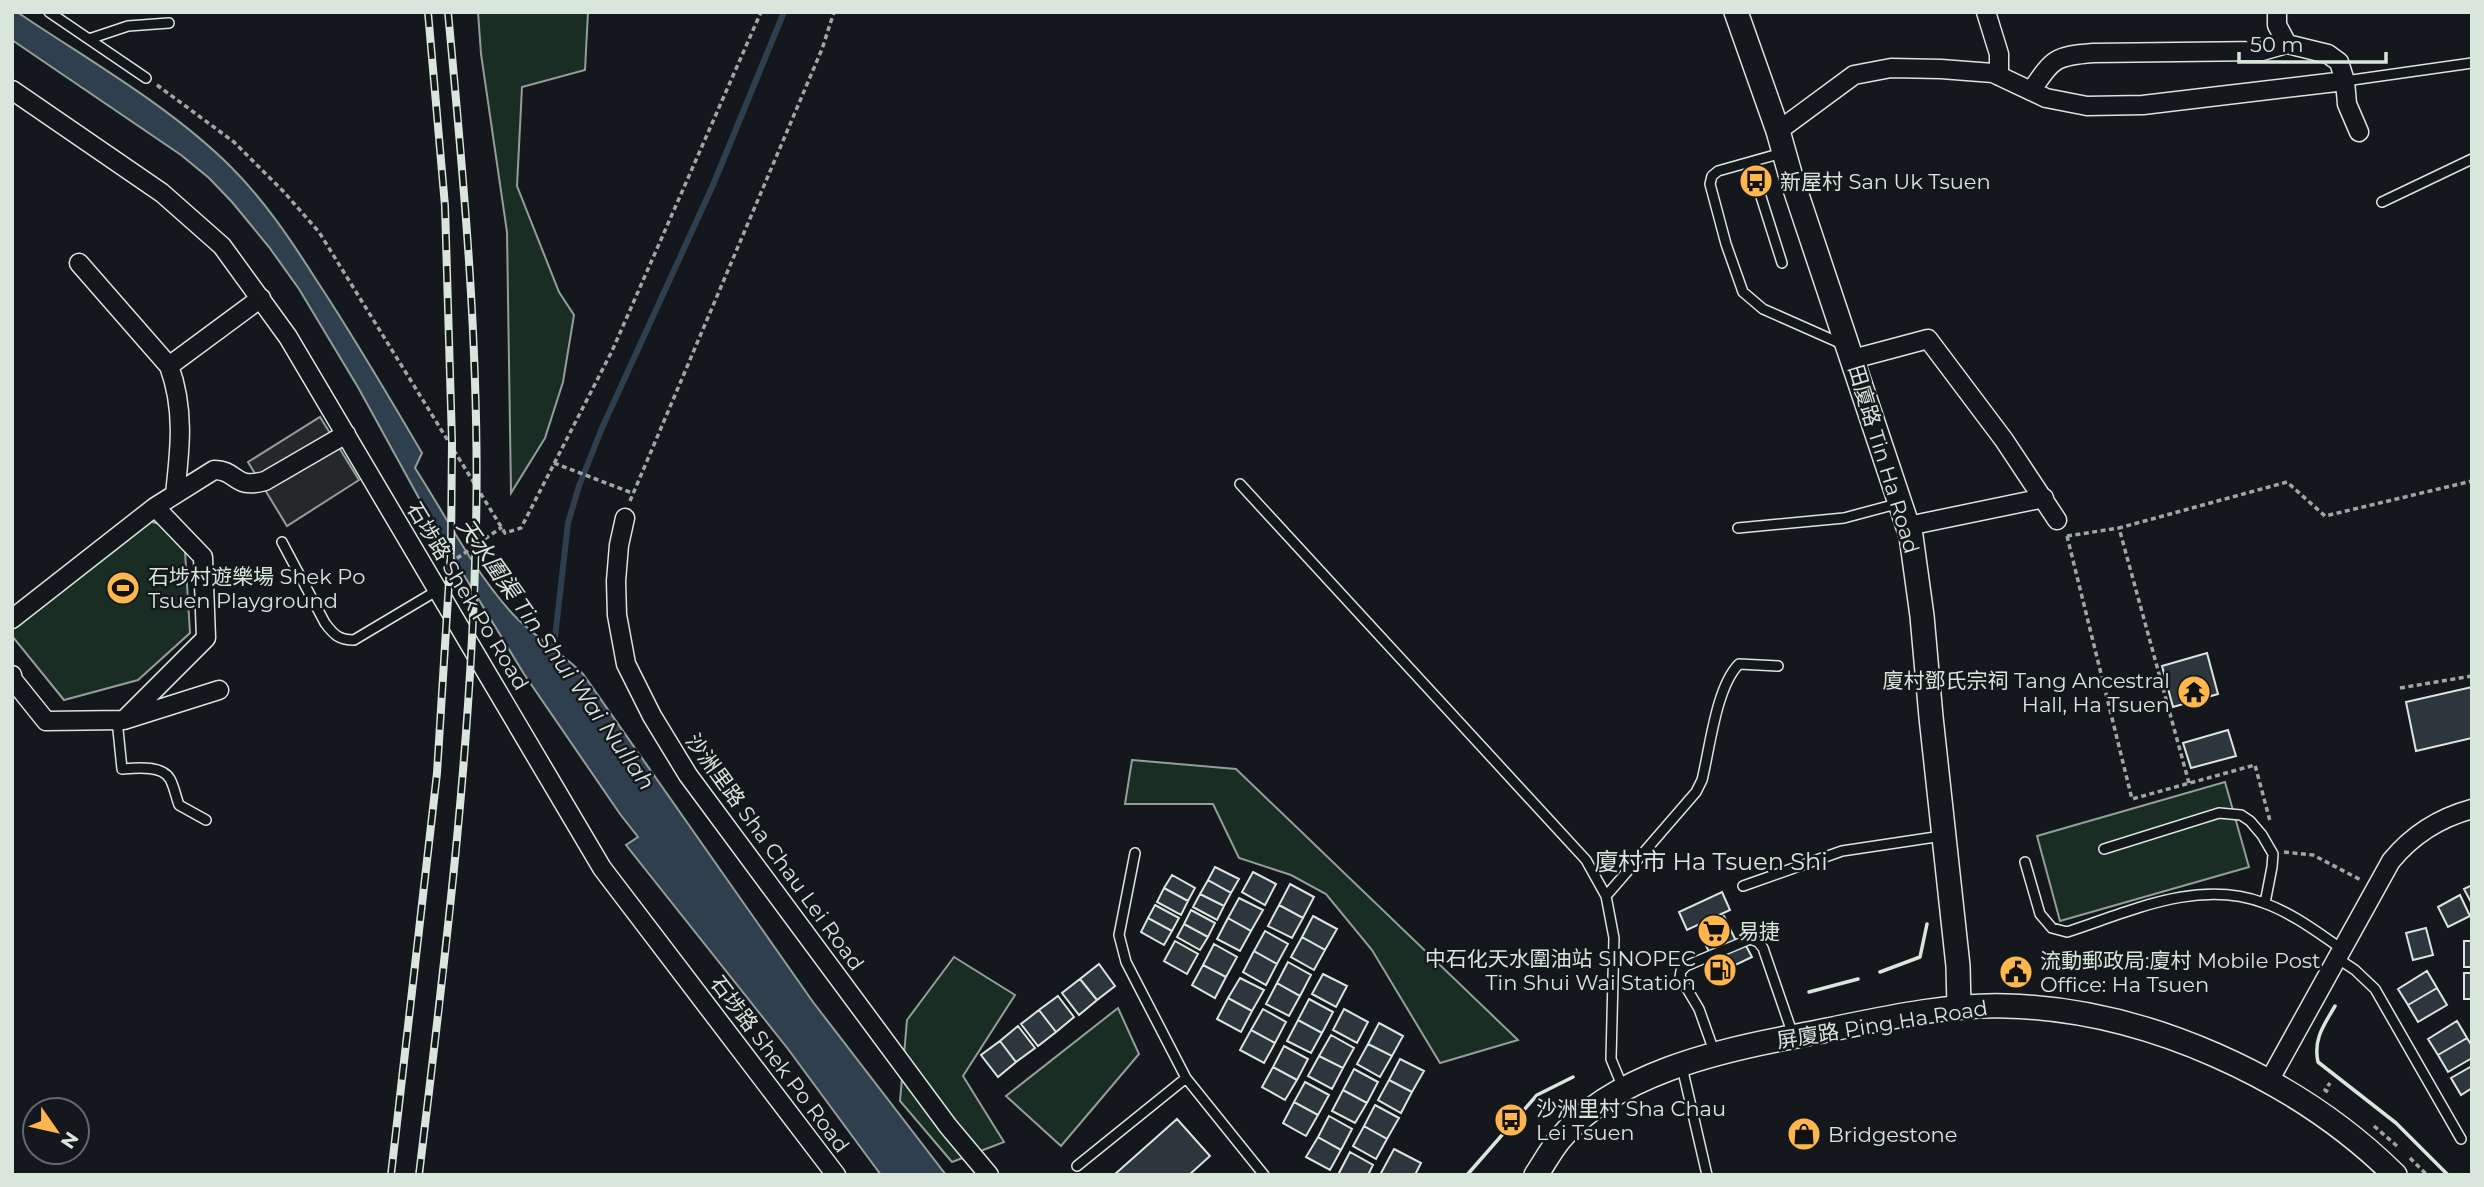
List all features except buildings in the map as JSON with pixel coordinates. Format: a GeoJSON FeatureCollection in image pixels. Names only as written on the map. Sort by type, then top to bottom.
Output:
{"type":"FeatureCollection","features":[{"type":"Feature","properties":{"kind":"street","name":"田廈路 Tin Ha Road"},"geometry":{"type":"LineString","coordinates":[[1736,12],[1908,526],[1916,566],[1958,966],[1959,1007]]}},
{"type":"Feature","properties":{"kind":"street"},"geometry":{"type":"LineString","coordinates":[[1986,12],[1999,54],[1999,76]]}},
{"type":"Feature","properties":{"kind":"street"},"geometry":{"type":"LineString","coordinates":[[2277,12],[2277,25],[2287,44]]}},
{"type":"Feature","properties":{"kind":"street"},"geometry":{"type":"LineString","coordinates":[[2031,90],[2051,62],[2068,55],[2093,52],[2262,51],[2287,44],[2328,54],[2339,62],[2345,81],[2347,104],[2359,132]]}},
{"type":"Feature","properties":{"kind":"street"},"geometry":{"type":"LineString","coordinates":[[1781,142],[1854,75],[1891,68],[1941,68],[1999,76],[2046,98],[2087,106],[2143,105],[2345,81]]}},
{"type":"Feature","properties":{"kind":"street","name":"石埗路 Shek Po Road"},"geometry":{"type":"LineString","coordinates":[[12,90],[162,192],[222,246],[288,337],[602,868],[836,1175]]}},
{"type":"Feature","properties":{"kind":"street"},"geometry":{"type":"LineString","coordinates":[[79,263],[169,366],[176,384],[181,418],[175,494]]}},
{"type":"Feature","properties":{"kind":"street"},"geometry":{"type":"LineString","coordinates":[[169,366],[261,298]]}},
{"type":"Feature","properties":{"kind":"street"},"geometry":{"type":"LineString","coordinates":[[1851,353],[1928,339],[2004,440],[2057,520]]}},
{"type":"Feature","properties":{"kind":"street"},"geometry":{"type":"LineString","coordinates":[[12,619],[155,507],[214,470],[228,473],[238,482],[250,485],[265,481],[346,435]]}},
{"type":"Feature","properties":{"kind":"street"},"geometry":{"type":"LineString","coordinates":[[1908,526],[2044,498]]}},
{"type":"Feature","properties":{"kind":"street"},"geometry":{"type":"LineString","coordinates":[[120,720],[206,638],[203,557],[155,507]]}},
{"type":"Feature","properties":{"kind":"street","name":"沙洲里路 Sha Chau Lei Road"},"geometry":{"type":"LineString","coordinates":[[625,518],[619,545],[617,615],[626,664],[652,716],[696,786],[940,1116],[989,1175]]}},
{"type":"Feature","properties":{"kind":"street"},"geometry":{"type":"LineString","coordinates":[[13,678],[46,721],[120,720],[219,690]]}},
{"type":"Feature","properties":{"kind":"street"},"geometry":{"type":"LineString","coordinates":[[2269,1081],[2383,873],[2400,850],[2432,824],[2472,809]]}},
{"type":"Feature","properties":{"kind":"street","name":"屏廈路 Ping Ha Road"},"geometry":{"type":"LineString","coordinates":[[1536,1175],[1559,1139],[1588,1112],[1623,1090],[1681,1065],[1794,1036],[1959,1007],[2006,1006],[2049,1010],[2124,1025],[2199,1049],[2269,1081],[2321,1112],[2395,1175]]}},
{"type":"Feature","properties":{"kind":"lane"},"geometry":{"type":"LineString","coordinates":[[49,12],[146,78]]}},
{"type":"Feature","properties":{"kind":"lane"},"geometry":{"type":"LineString","coordinates":[[89,39],[128,26],[169,23]]}},
{"type":"Feature","properties":{"kind":"lane"},"geometry":{"type":"LineString","coordinates":[[2345,81],[2472,63]]}},
{"type":"Feature","properties":{"kind":"lane"},"geometry":{"type":"LineString","coordinates":[[1781,142],[1750,162],[1718,171],[1712,176],[1710,184],[1726,244],[1743,292],[1763,309],[1851,353]]}},
{"type":"Feature","properties":{"kind":"lane"},"geometry":{"type":"LineString","coordinates":[[2382,202],[2472,159]]}},
{"type":"Feature","properties":{"kind":"lane"},"geometry":{"type":"LineString","coordinates":[[1750,162],[1782,263]]}},
{"type":"Feature","properties":{"kind":"lane"},"geometry":{"type":"LineString","coordinates":[[1240,484],[1586,860],[1606,896],[1614,938],[1611,1059],[1623,1090]]}},
{"type":"Feature","properties":{"kind":"lane"},"geometry":{"type":"LineString","coordinates":[[1738,528],[1844,518],[1901,503]]}},
{"type":"Feature","properties":{"kind":"lane"},"geometry":{"type":"LineString","coordinates":[[282,542],[325,623],[332,633],[342,640],[354,640],[435,583]]}},
{"type":"Feature","properties":{"kind":"lane"},"geometry":{"type":"LineString","coordinates":[[1606,896],[1696,792],[1702,780],[1729,674],[1739,664],[1778,666]]}},
{"type":"Feature","properties":{"kind":"lane"},"geometry":{"type":"LineString","coordinates":[[120,720],[122,769],[146,768],[165,773],[171,780],[179,805],[206,820]]}},
{"type":"Feature","properties":{"kind":"lane"},"geometry":{"type":"LineString","coordinates":[[2105,849],[2219,813],[2241,815],[2262,835],[2273,854],[2265,903]]}},
{"type":"Feature","properties":{"kind":"lane"},"geometry":{"type":"LineString","coordinates":[[1743,886],[1842,851],[1944,836]]}},
{"type":"Feature","properties":{"kind":"lane"},"geometry":{"type":"LineString","coordinates":[[1135,853],[1119,935],[1126,962],[1186,1078],[1264,1175]]}},
{"type":"Feature","properties":{"kind":"lane"},"geometry":{"type":"LineString","coordinates":[[2025,862],[2040,914],[2052,928],[2067,932],[2173,898],[2196,894],[2234,895],[2265,903],[2294,918],[2340,953],[2375,989],[2460,1139]]}},
{"type":"Feature","properties":{"kind":"lane"},"geometry":{"type":"LineString","coordinates":[[1716,1055],[1699,1009],[1680,977],[1681,971],[1686,966],[1751,939],[1763,948],[1794,1036]]}},
{"type":"Feature","properties":{"kind":"lane"},"geometry":{"type":"LineString","coordinates":[[1681,1065],[1707,1175]]}},
{"type":"Feature","properties":{"kind":"lane"},"geometry":{"type":"LineString","coordinates":[[1077,1166],[1186,1078]]}},
{"type":"Feature","properties":{"kind":"path"},"geometry":{"type":"LineString","coordinates":[[146,78],[234,142],[319,232],[505,533],[521,528],[612,351],[761,12]]}},
{"type":"Feature","properties":{"kind":"path"},"geometry":{"type":"LineString","coordinates":[[625,518],[632,493],[822,49],[834,12]]}},
{"type":"Feature","properties":{"kind":"path"},"geometry":{"type":"LineString","coordinates":[[554,463],[632,493]]}},
{"type":"Feature","properties":{"kind":"path"},"geometry":{"type":"LineString","coordinates":[[2067,536],[2119,528],[2287,482],[2325,516],[2472,481]]}},
{"type":"Feature","properties":{"kind":"path"},"geometry":{"type":"LineString","coordinates":[[2057,520],[2067,536],[2132,799]]}},
{"type":"Feature","properties":{"kind":"path"},"geometry":{"type":"LineString","coordinates":[[435,583],[502,527]]}},
{"type":"Feature","properties":{"kind":"path"},"geometry":{"type":"LineString","coordinates":[[2119,528],[2189,783]]}},
{"type":"Feature","properties":{"kind":"path"},"geometry":{"type":"LineString","coordinates":[[2400,688],[2472,676]]}},
{"type":"Feature","properties":{"kind":"green space"},"geometry":{"type":"Polygon","coordinates":[[[478,12],[588,12],[585,70],[522,87],[517,186],[559,292],[574,315],[563,382],[545,438],[511,493],[507,232],[481,54],[478,12]]]}},
{"type":"Feature","properties":{"kind":"green space","name":"石埗村遊樂場 Shek Po Tsuen Playground"},"geometry":{"type":"Polygon","coordinates":[[[145,520],[163,525],[185,551],[190,633],[138,680],[64,700],[12,636],[12,626],[145,520]]]}},
{"type":"Feature","properties":{"kind":"green space"},"geometry":{"type":"Polygon","coordinates":[[[1132,760],[1236,769],[1518,1040],[1440,1063],[1372,950],[1326,894],[1291,875],[1239,858],[1213,804],[1125,804],[1132,760]]]}},
{"type":"Feature","properties":{"kind":"green space"},"geometry":{"type":"Polygon","coordinates":[[[2225,782],[2249,867],[2060,921],[2037,836],[2225,782]]]}},
{"type":"Feature","properties":{"kind":"green space"},"geometry":{"type":"Polygon","coordinates":[[[954,957],[1015,995],[963,1076],[1004,1142],[952,1162],[900,1101],[907,1020],[954,957]]]}},
{"type":"Feature","properties":{"kind":"green space"},"geometry":{"type":"Polygon","coordinates":[[[1118,1008],[1139,1054],[1061,1146],[1006,1096],[1118,1008]]]}},
{"type":"Feature","properties":{"kind":"shaded area"},"geometry":{"type":"Polygon","coordinates":[[[320,417],[359,480],[287,526],[248,462],[320,417]]]}},
{"type":"Feature","properties":{"kind":"water","name":"天水圍渠 Tin Shui Wai Nullah"},"geometry":{"type":"Polygon","coordinates":[[[12,12],[17,12],[100,66],[182,124],[231,167],[266,207],[371,366],[422,453],[415,468],[483,577],[518,620],[583,674],[813,1002],[946,1175],[881,1175],[788,1049],[626,845],[638,837],[524,674],[437,531],[359,389],[299,289],[269,247],[232,202],[181,155],[12,40],[12,12]]]}},
{"type":"Feature","properties":{"kind":"waterway","name":"天水圍渠 Tin Shui Wai Nullah"},"geometry":{"type":"LineString","coordinates":[[553,655],[568,523],[579,486],[602,428],[713,185],[784,12]]}},
{"type":"Feature","properties":{"kind":"railway"},"geometry":{"type":"LineString","coordinates":[[391,1175],[437,773],[451,550],[452,441],[445,206],[428,12]]}},
{"type":"Feature","properties":{"kind":"railway"},"geometry":{"type":"LineString","coordinates":[[419,1175],[463,770],[476,527],[473,334],[448,12]]}},
{"type":"Feature","properties":{"kind":"wall"},"geometry":{"type":"LineString","coordinates":[[1880,972],[1920,957],[1927,924]]}},
{"type":"Feature","properties":{"kind":"wall"},"geometry":{"type":"LineString","coordinates":[[1809,992],[1858,979]]}},
{"type":"Feature","properties":{"kind":"wall"},"geometry":{"type":"LineString","coordinates":[[2335,1006],[2318,1039],[2318,1062],[2396,1123],[2448,1175]]}},
{"type":"Feature","properties":{"kind":"wall"},"geometry":{"type":"LineString","coordinates":[[1467,1175],[1537,1095],[1573,1077]]}},
{"type":"Feature","properties":{"kind":"place","name":"新屋村 San Uk Tsuen"},"geometry":{"type":"Point","coordinates":[1756,181]}},
{"type":"Feature","properties":{"kind":"place","name":"石埗村遊樂場 Shek Po Tsuen Playground"},"geometry":{"type":"Point","coordinates":[123,588]}},
{"type":"Feature","properties":{"kind":"place","name":"廈村鄧氏宗祠 Tang Ancestral Hall, Ha Tsuen"},"geometry":{"type":"Point","coordinates":[2194,692]}},
{"type":"Feature","properties":{"kind":"place","name":"易捷"},"geometry":{"type":"Point","coordinates":[1714,931]}},
{"type":"Feature","properties":{"kind":"place","name":"中石化天水圍油站 SINOPEC Tin Shui Wai Station"},"geometry":{"type":"Point","coordinates":[1720,970]}},
{"type":"Feature","properties":{"kind":"place","name":"流動郵政局:廈村 Mobile Post Office: Ha Tsuen"},"geometry":{"type":"Point","coordinates":[2016,972]}},
{"type":"Feature","properties":{"kind":"place","name":"沙洲里村 Sha Chau Lei Tsuen"},"geometry":{"type":"Point","coordinates":[1511,1120]}},
{"type":"Feature","properties":{"kind":"place","name":"Bridgestone"},"geometry":{"type":"Point","coordinates":[1804,1134]}},
{"type":"Feature","properties":{"kind":"district","name":"廈村市 Ha Tsuen Shi"},"geometry":{"type":"Point","coordinates":[1711,861]}}]}
